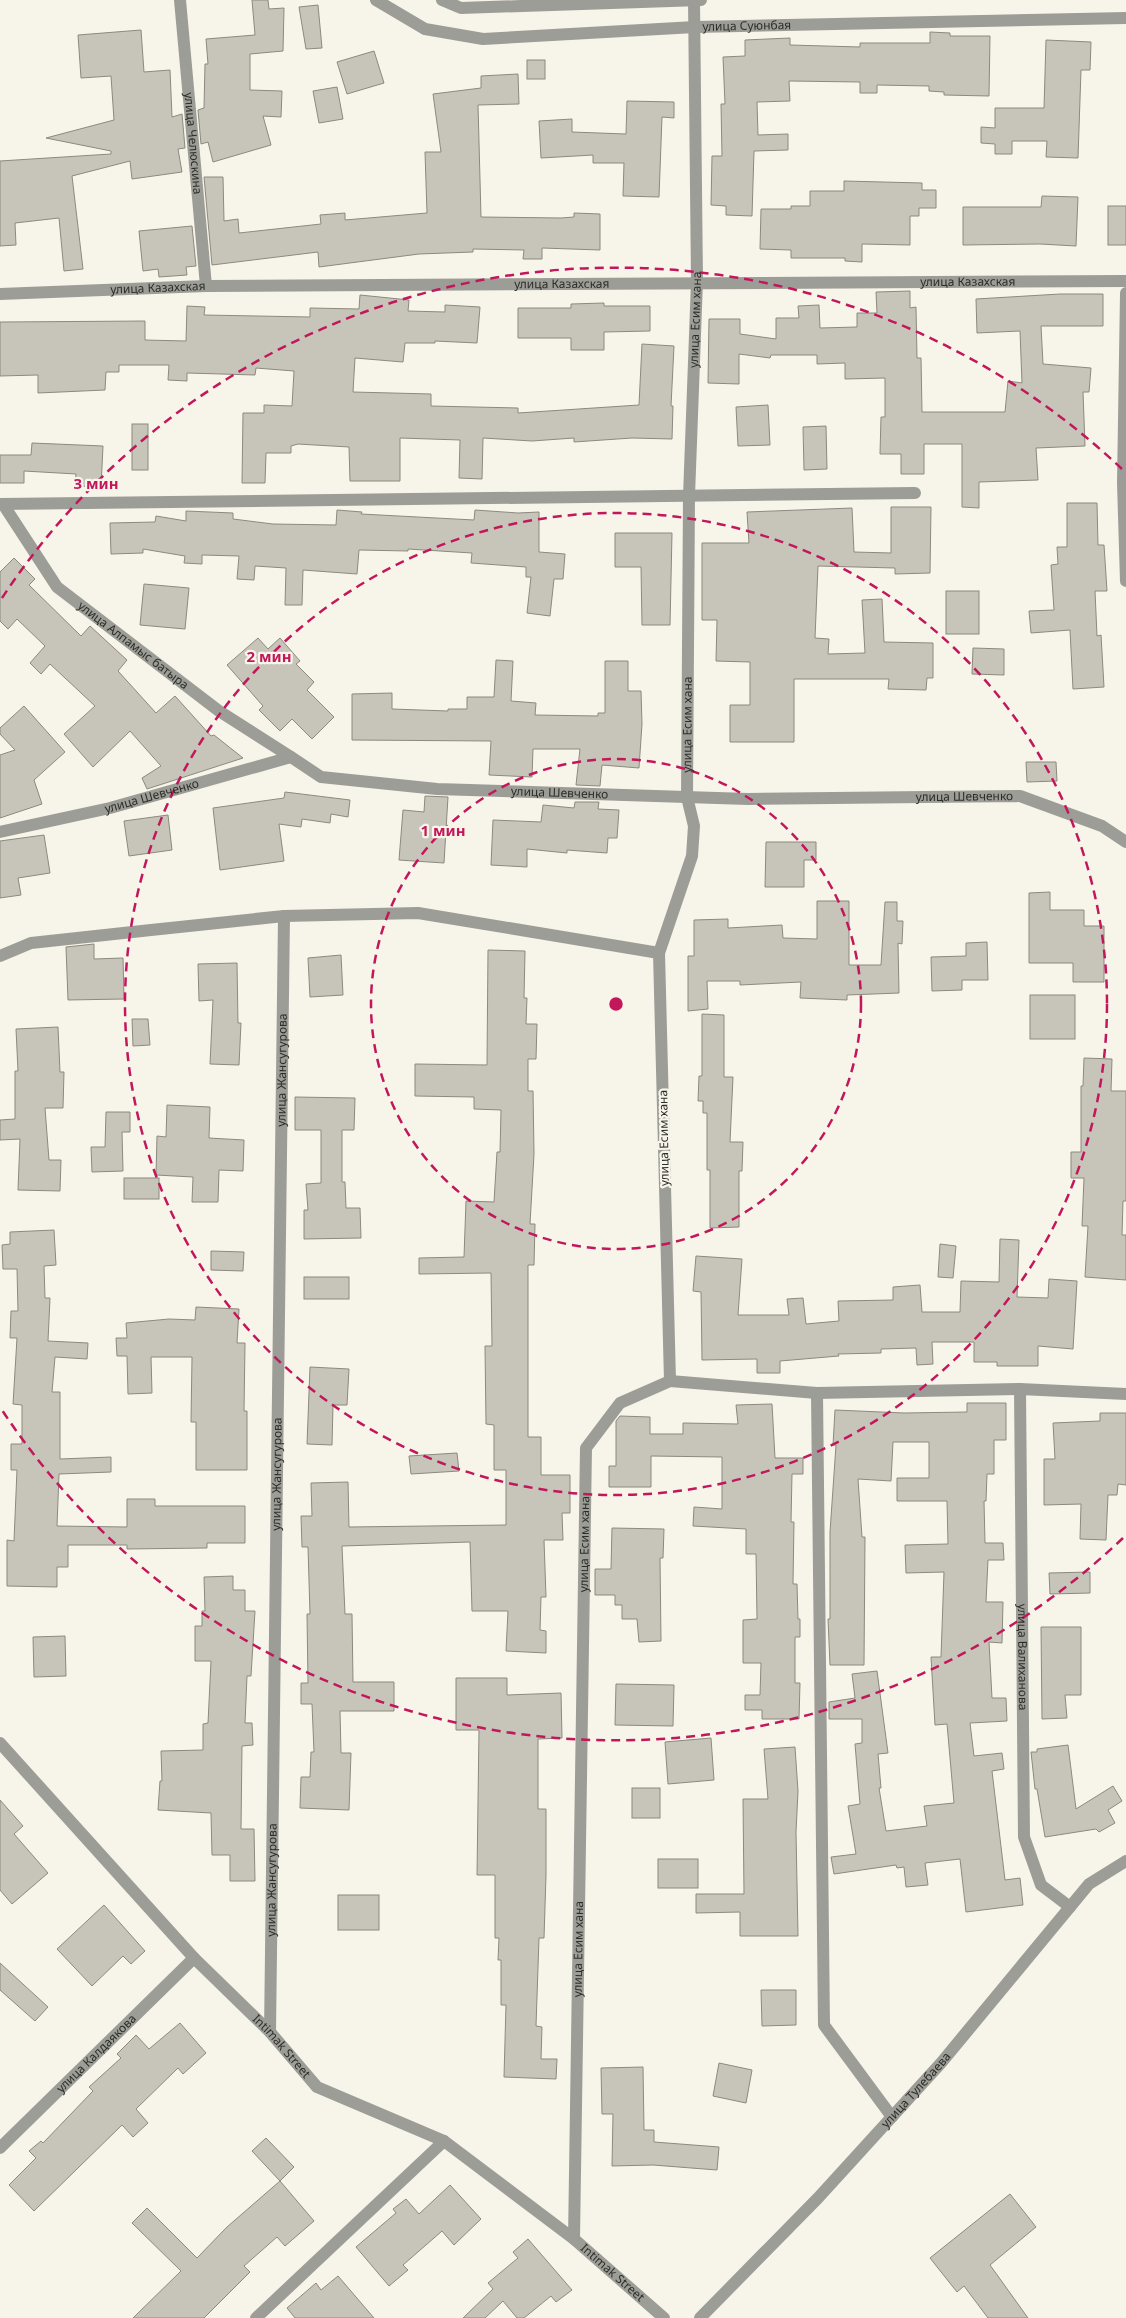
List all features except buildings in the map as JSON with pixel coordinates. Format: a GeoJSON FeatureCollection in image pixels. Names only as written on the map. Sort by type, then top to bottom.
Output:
{"type":"FeatureCollection","features":[{"type":"Feature","properties":{"kind":"street","name":"улица Челюскина"},"geometry":{"type":"LineString","coordinates":[[180,0],[206,286]]}},
{"type":"Feature","properties":{"kind":"street","name":"улица Суюнбая"},"geometry":{"type":"LineString","coordinates":[[376,0],[425,29],[483,39],[695,27],[1126,18]]}},
{"type":"Feature","properties":{"kind":"street"},"geometry":{"type":"LineString","coordinates":[[442,0],[461,8],[697,0]]}},
{"type":"Feature","properties":{"kind":"street","name":"улица Есим хана"},"geometry":{"type":"LineString","coordinates":[[574,2239],[586,1448],[620,1403],[670,1381],[659,953],[692,856],[694,826],[687,798],[689,496],[697,282],[695,27],[697,0]]}},
{"type":"Feature","properties":{"kind":"street","name":"улица Казахская"},"geometry":{"type":"LineString","coordinates":[[0,294],[206,286],[1126,281]]}},
{"type":"Feature","properties":{"kind":"street"},"geometry":{"type":"LineString","coordinates":[[1126,293],[1124,484],[1126,581]]}},
{"type":"Feature","properties":{"kind":"street"},"geometry":{"type":"LineString","coordinates":[[1,504],[915,493]]}},
{"type":"Feature","properties":{"kind":"street","name":"улица Алпамыс батыра"},"geometry":{"type":"LineString","coordinates":[[1,504],[57,587],[218,711],[291,757]]}},
{"type":"Feature","properties":{"kind":"street","name":"улица Шевченко"},"geometry":{"type":"LineString","coordinates":[[0,832],[110,808],[291,757],[321,777],[437,789],[748,799],[1020,796],[1102,826],[1126,842]]}},
{"type":"Feature","properties":{"kind":"street"},"geometry":{"type":"LineString","coordinates":[[0,956],[32,943],[284,916],[418,913],[659,953]]}},
{"type":"Feature","properties":{"kind":"street","name":"улица Жансугурова"},"geometry":{"type":"LineString","coordinates":[[270,2032],[284,916]]}},
{"type":"Feature","properties":{"kind":"street"},"geometry":{"type":"LineString","coordinates":[[670,1381],[817,1393],[1020,1389],[1126,1394]]}},
{"type":"Feature","properties":{"kind":"street","name":"улица Валиханова"},"geometry":{"type":"LineString","coordinates":[[1020,1389],[1024,1837],[1041,1885],[1070,1907]]}},
{"type":"Feature","properties":{"kind":"street"},"geometry":{"type":"LineString","coordinates":[[817,1393],[824,2025],[892,2117]]}},
{"type":"Feature","properties":{"kind":"street","name":"Intimak Street"},"geometry":{"type":"LineString","coordinates":[[0,1744],[194,1958],[270,2032],[317,2086],[444,2141],[574,2239],[664,2318]]}},
{"type":"Feature","properties":{"kind":"street","name":"улица Тулебаева"},"geometry":{"type":"LineString","coordinates":[[700,2318],[818,2198],[892,2117],[940,2063],[1089,1884],[1126,1861]]}},
{"type":"Feature","properties":{"kind":"street","name":"улица Калдаякова"},"geometry":{"type":"LineString","coordinates":[[0,2148],[194,1958]]}},
{"type":"Feature","properties":{"kind":"street"},"geometry":{"type":"LineString","coordinates":[[256,2318],[444,2141]]}}]}
